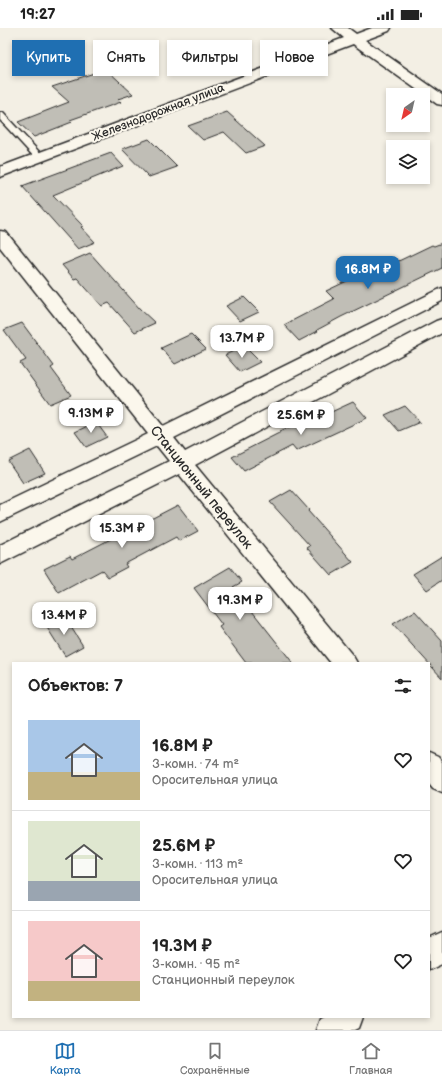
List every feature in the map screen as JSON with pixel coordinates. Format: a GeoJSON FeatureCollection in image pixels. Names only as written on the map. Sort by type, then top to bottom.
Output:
{"type":"FeatureCollection","features":[{"type":"Feature","properties":{"kind":"main road"},"geometry":{"type":"LineString","coordinates":[[430,955],[442,946]]}},
{"type":"Feature","properties":{"kind":"main road"},"geometry":{"type":"LineString","coordinates":[[331,1030],[347,1018]]}},
{"type":"Feature","properties":{"kind":"street"},"geometry":{"type":"LineString","coordinates":[[339,28],[442,102]]}},
{"type":"Feature","properties":{"kind":"street","name":"Железнодорожная улица"},"geometry":{"type":"LineString","coordinates":[[0,172],[384,28]]}},
{"type":"Feature","properties":{"kind":"street","name":"Станционный переулок"},"geometry":{"type":"LineString","coordinates":[[0,236],[182,463],[345,662]]}},
{"type":"Feature","properties":{"kind":"street"},"geometry":{"type":"LineString","coordinates":[[0,514],[161,436],[442,294]]}},
{"type":"Feature","properties":{"kind":"street"},"geometry":{"type":"LineString","coordinates":[[0,555],[182,463],[442,325]]}},
{"type":"Feature","properties":{"kind":"street"},"geometry":{"type":"LineString","coordinates":[[430,766],[442,781]]}},
{"type":"Feature","properties":{"kind":"lane"},"geometry":{"type":"LineString","coordinates":[[0,115],[39,157]]}},
{"type":"Feature","properties":{"kind":"building"},"geometry":{"type":"Polygon","coordinates":[[[93,73],[93,76],[114,76],[133,94],[118,99],[121,102],[70,120],[72,122],[34,137],[18,122],[69,102],[52,87],[93,73]]]}},
{"type":"Feature","properties":{"kind":"building"},"geometry":{"type":"Polygon","coordinates":[[[227,112],[265,146],[246,153],[224,132],[203,140],[188,126],[227,112]]]}},
{"type":"Feature","properties":{"kind":"building"},"geometry":{"type":"Polygon","coordinates":[[[149,139],[177,167],[149,177],[122,149],[149,139]]]}},
{"type":"Feature","properties":{"kind":"building"},"geometry":{"type":"Polygon","coordinates":[[[111,153],[123,166],[53,195],[83,226],[81,227],[95,242],[78,249],[22,186],[111,153]]]}},
{"type":"Feature","properties":{"kind":"building"},"geometry":{"type":"Polygon","coordinates":[[[442,243],[442,268],[341,317],[299,341],[284,325],[334,299],[326,291],[381,265],[384,268],[432,245],[434,246],[442,243]]]}},
{"type":"Feature","properties":{"kind":"building"},"geometry":{"type":"Polygon","coordinates":[[[90,253],[140,309],[155,323],[135,332],[109,303],[102,306],[77,278],[74,279],[62,265],[90,253]]]}},
{"type":"Feature","properties":{"kind":"building"},"geometry":{"type":"Polygon","coordinates":[[[244,297],[259,312],[240,321],[226,306],[244,297]]]}},
{"type":"Feature","properties":{"kind":"building"},"geometry":{"type":"Polygon","coordinates":[[[22,323],[54,366],[51,368],[71,395],[50,404],[20,363],[26,360],[4,330],[22,323]]]}},
{"type":"Feature","properties":{"kind":"building"},"geometry":{"type":"Polygon","coordinates":[[[191,334],[206,349],[175,364],[161,348],[191,334]]]}},
{"type":"Feature","properties":{"kind":"building"},"geometry":{"type":"Polygon","coordinates":[[[244,346],[260,362],[240,372],[225,355],[244,346]]]}},
{"type":"Feature","properties":{"kind":"building"},"geometry":{"type":"Polygon","coordinates":[[[353,402],[367,418],[296,451],[292,446],[244,471],[232,457],[281,432],[280,431],[303,421],[305,424],[353,402]]]}},
{"type":"Feature","properties":{"kind":"building"},"geometry":{"type":"Polygon","coordinates":[[[405,406],[420,422],[399,431],[385,415],[405,406]]]}},
{"type":"Feature","properties":{"kind":"building"},"geometry":{"type":"Polygon","coordinates":[[[96,422],[107,437],[86,447],[75,432],[96,422]]]}},
{"type":"Feature","properties":{"kind":"building"},"geometry":{"type":"Polygon","coordinates":[[[30,450],[45,473],[23,483],[8,461],[30,450]]]}},
{"type":"Feature","properties":{"kind":"building"},"geometry":{"type":"Polygon","coordinates":[[[291,490],[353,562],[331,575],[307,548],[310,546],[270,502],[291,490]]]}},
{"type":"Feature","properties":{"kind":"building"},"geometry":{"type":"Polygon","coordinates":[[[178,505],[198,531],[179,541],[176,537],[125,564],[127,567],[108,577],[102,570],[59,593],[44,569],[70,556],[72,559],[128,530],[126,527],[145,518],[147,521],[178,505]]]}},
{"type":"Feature","properties":{"kind":"building"},"geometry":{"type":"Polygon","coordinates":[[[442,556],[442,580],[427,590],[413,574],[442,556]]]}},
{"type":"Feature","properties":{"kind":"building"},"geometry":{"type":"Polygon","coordinates":[[[230,567],[242,582],[233,587],[292,662],[245,662],[219,627],[222,625],[194,588],[230,567]]]}},
{"type":"Feature","properties":{"kind":"building"},"geometry":{"type":"Polygon","coordinates":[[[415,611],[442,641],[442,678],[430,665],[430,662],[427,662],[393,624],[415,611]]]}},
{"type":"Feature","properties":{"kind":"building"},"geometry":{"type":"Polygon","coordinates":[[[64,616],[83,646],[65,656],[46,626],[64,616]]]}}]}
